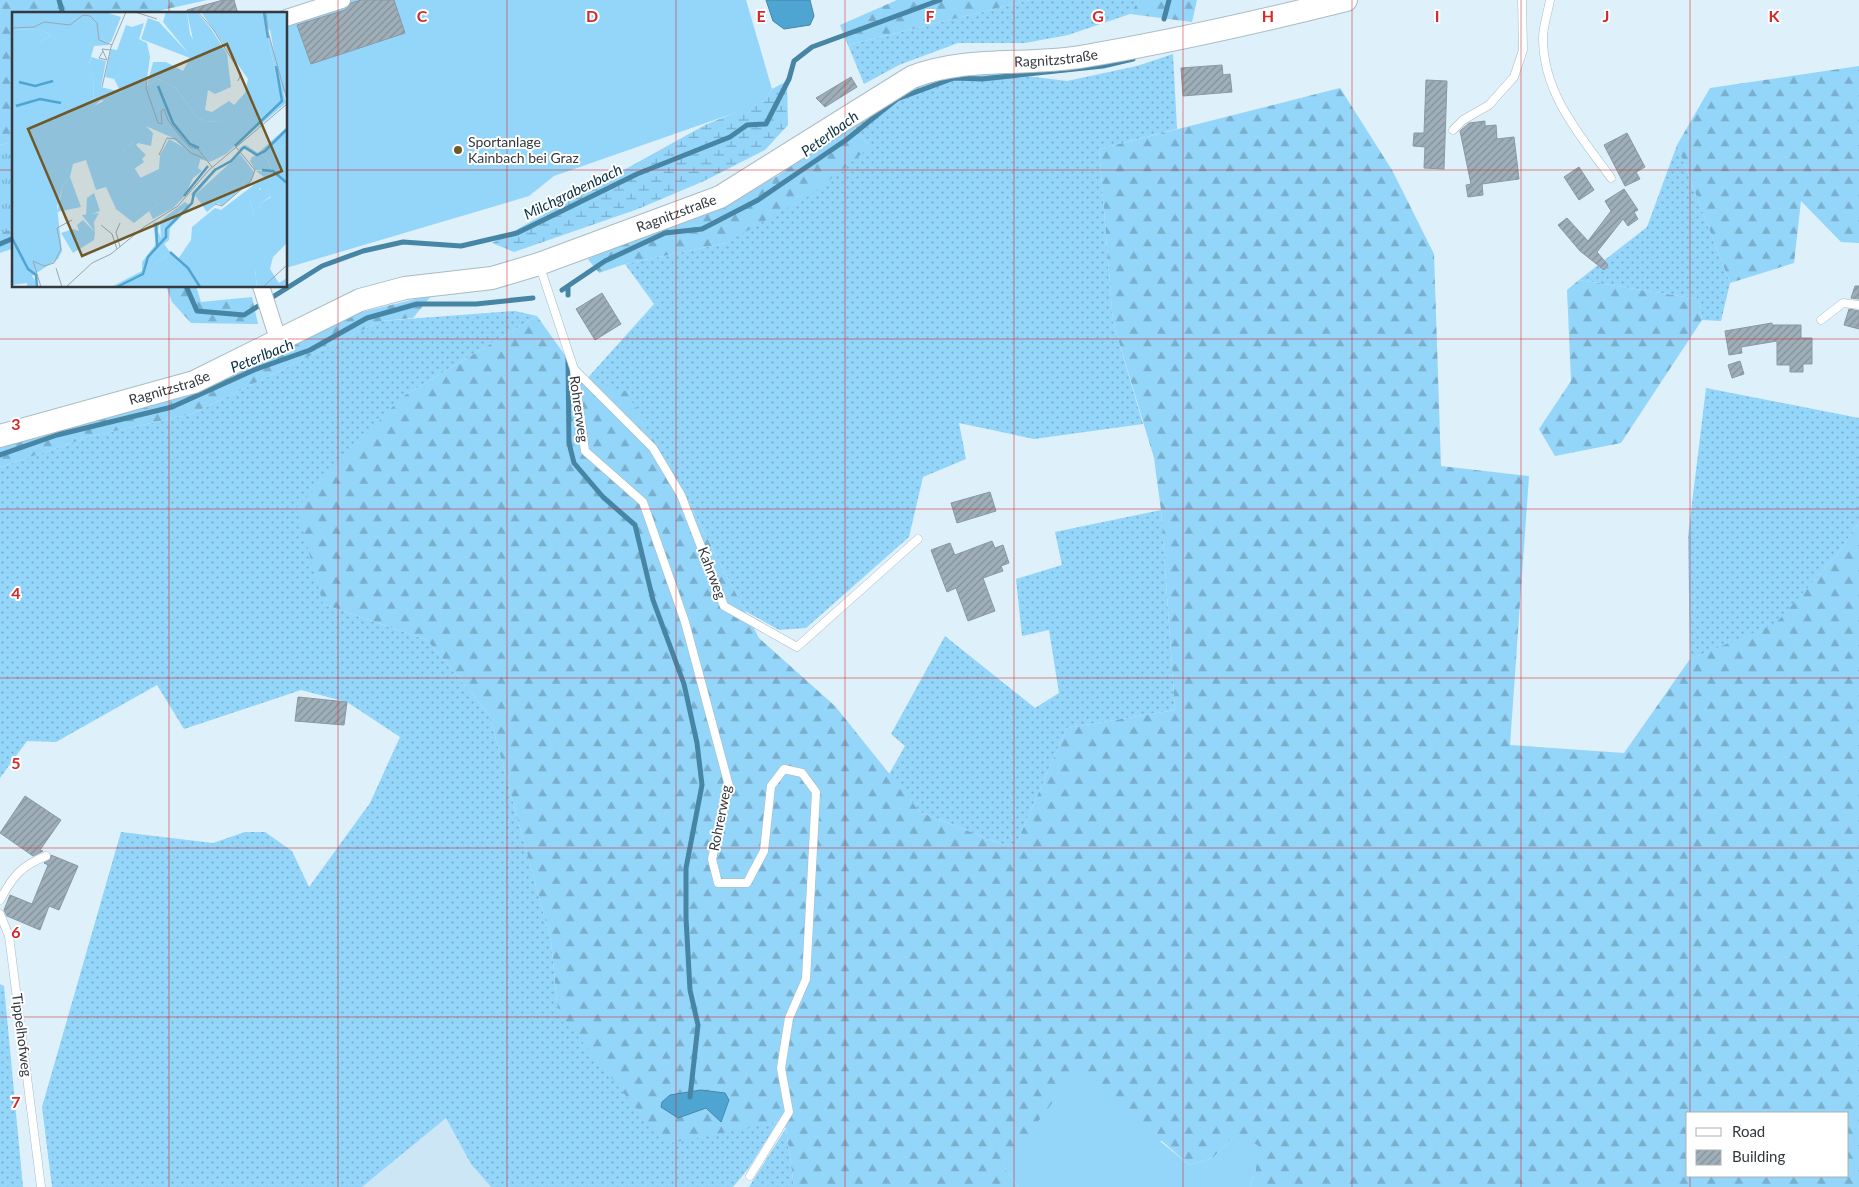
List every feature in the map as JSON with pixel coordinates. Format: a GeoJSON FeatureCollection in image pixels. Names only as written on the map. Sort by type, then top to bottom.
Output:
{"type":"FeatureCollection","features":[{"type":"Feature","properties":{"kind":"main road","name":"Ragnitzstraße"},"geometry":{"type":"LineString","coordinates":[[0,436],[194,382],[360,300],[405,288],[492,278],[539,264],[720,197],[912,77],[933,68],[966,63],[1078,57],[1265,20],[1346,0]]}},
{"type":"Feature","properties":{"kind":"street"},"geometry":{"type":"LineString","coordinates":[[288,17],[342,0]]}},
{"type":"Feature","properties":{"kind":"street"},"geometry":{"type":"LineString","coordinates":[[262,288],[278,342]]}},
{"type":"Feature","properties":{"kind":"lane"},"geometry":{"type":"LineString","coordinates":[[1453,130],[1462,120],[1489,105],[1514,77],[1523,50],[1522,0]]}},
{"type":"Feature","properties":{"kind":"lane"},"geometry":{"type":"LineString","coordinates":[[1550,0],[1542,37],[1547,74],[1562,111],[1611,178]]}},
{"type":"Feature","properties":{"kind":"lane","name":"Rohrerweg"},"geometry":{"type":"LineString","coordinates":[[539,264],[574,369],[585,451],[643,502],[685,622],[729,786],[712,858],[718,883],[747,883],[764,851],[771,786],[784,769],[802,773],[816,792],[806,979],[789,1018],[781,1068],[789,1112],[750,1176]]}},
{"type":"Feature","properties":{"kind":"lane"},"geometry":{"type":"LineString","coordinates":[[1821,320],[1843,303],[1859,305]]}},
{"type":"Feature","properties":{"kind":"lane","name":"Kahrweg"},"geometry":{"type":"LineString","coordinates":[[574,369],[653,448],[681,495],[724,606],[797,647],[918,539]]}},
{"type":"Feature","properties":{"kind":"lane"},"geometry":{"type":"LineString","coordinates":[[0,900],[11,880],[28,864],[46,856]]}},
{"type":"Feature","properties":{"kind":"lane","name":"Tippelhofweg"},"geometry":{"type":"LineString","coordinates":[[0,914],[9,936],[41,1187]]}},
{"type":"Feature","properties":{"kind":"shaded area"},"geometry":{"type":"Polygon","coordinates":[[[766,0],[810,0],[814,16],[810,25],[784,29],[773,21],[766,0]]]}},
{"type":"Feature","properties":{"kind":"shaded area"},"geometry":{"type":"Polygon","coordinates":[[[701,1090],[725,1093],[729,1100],[721,1122],[706,1108],[678,1118],[661,1107],[662,1102],[670,1095],[701,1090]]]}},
{"type":"Feature","properties":{"kind":"shaded area"},"geometry":{"type":"Polygon","coordinates":[[[446,1117],[471,1164],[491,1187],[362,1187],[446,1117]]]}},
{"type":"Feature","properties":{"kind":"green space"},"geometry":{"type":"Polygon","coordinates":[[[0,0],[207,0],[159,12],[12,12],[12,142],[0,145],[0,0]]]}},
{"type":"Feature","properties":{"kind":"green space","name":"Sportanlage Kainbach bei Graz"},"geometry":{"type":"Polygon","coordinates":[[[342,0],[746,0],[772,89],[765,100],[743,110],[554,176],[529,196],[288,267],[288,17],[342,0]]]}},
{"type":"Feature","properties":{"kind":"green space"},"geometry":{"type":"Polygon","coordinates":[[[897,0],[1030,0],[848,45],[840,25],[897,0]]]}},
{"type":"Feature","properties":{"kind":"green space"},"geometry":{"type":"Polygon","coordinates":[[[1030,0],[1139,0],[1130,14],[1068,35],[1025,43],[958,43],[899,65],[864,84],[848,45],[1030,0]]]}},
{"type":"Feature","properties":{"kind":"green space"},"geometry":{"type":"Polygon","coordinates":[[[1139,0],[1197,0],[1192,22],[1130,14],[1139,0]]]}},
{"type":"Feature","properties":{"kind":"green space"},"geometry":{"type":"Polygon","coordinates":[[[1173,54],[1177,129],[1099,149],[1113,322],[1143,424],[1034,439],[959,423],[966,459],[923,477],[909,537],[806,628],[779,630],[745,611],[688,501],[584,382],[654,304],[625,264],[726,243],[870,147],[853,125],[936,76],[978,70],[1067,81],[1137,66],[1173,54]]]}},
{"type":"Feature","properties":{"kind":"green space"},"geometry":{"type":"Polygon","coordinates":[[[1859,66],[1859,243],[1841,242],[1801,201],[1794,263],[1730,283],[1677,145],[1710,88],[1859,66]]]}},
{"type":"Feature","properties":{"kind":"green space"},"geometry":{"type":"Polygon","coordinates":[[[787,81],[788,125],[765,150],[704,181],[638,209],[514,252],[492,243],[705,125],[765,100],[772,89],[787,81]]]}},
{"type":"Feature","properties":{"kind":"green space"},"geometry":{"type":"Polygon","coordinates":[[[1340,88],[1392,170],[1434,254],[1441,466],[1529,476],[1510,745],[1624,753],[1690,659],[1775,624],[1836,556],[1859,522],[1859,1187],[1250,1187],[1256,1169],[1233,1137],[1213,1158],[1189,1165],[1162,1141],[1004,1166],[1018,1187],[794,1187],[786,1128],[778,1122],[665,1144],[558,1012],[551,941],[489,714],[427,640],[323,604],[297,508],[402,397],[537,316],[584,382],[626,391],[688,501],[759,638],[835,706],[920,812],[1014,849],[1067,728],[1175,710],[1161,510],[1154,458],[1113,322],[1099,149],[1340,88]],[[681,1094],[670,1095],[690,1114],[706,1108],[721,1121],[729,1100],[681,1094]]]}},
{"type":"Feature","properties":{"kind":"green space"},"geometry":{"type":"Polygon","coordinates":[[[853,125],[870,147],[812,194],[726,243],[625,264],[599,273],[588,259],[634,236],[729,201],[779,175],[819,145],[853,125]]]}},
{"type":"Feature","properties":{"kind":"green space"},"geometry":{"type":"Polygon","coordinates":[[[12,142],[12,229],[0,233],[0,145],[12,142]]]}},
{"type":"Feature","properties":{"kind":"green space"},"geometry":{"type":"Polygon","coordinates":[[[1677,145],[1730,283],[1721,321],[1702,320],[1698,299],[1579,280],[1647,227],[1677,145]]]}},
{"type":"Feature","properties":{"kind":"green space"},"geometry":{"type":"Polygon","coordinates":[[[12,229],[12,249],[0,253],[0,233],[12,229]]]}},
{"type":"Feature","properties":{"kind":"green space"},"geometry":{"type":"Polygon","coordinates":[[[1579,280],[1698,299],[1702,320],[1621,443],[1555,456],[1539,429],[1571,381],[1567,290],[1579,280]]]}},
{"type":"Feature","properties":{"kind":"green space"},"geometry":{"type":"Polygon","coordinates":[[[167,288],[197,288],[201,302],[252,297],[258,324],[191,323],[172,302],[167,288]]]}},
{"type":"Feature","properties":{"kind":"green space"},"geometry":{"type":"Polygon","coordinates":[[[432,295],[413,318],[381,321],[192,414],[92,436],[0,467],[0,448],[185,395],[265,360],[358,313],[432,295]]]}},
{"type":"Feature","properties":{"kind":"green space"},"geometry":{"type":"Polygon","coordinates":[[[515,311],[537,316],[402,397],[323,604],[427,640],[489,714],[551,941],[558,1012],[729,1130],[778,1122],[748,1169],[733,1187],[491,1187],[471,1164],[446,1118],[362,1187],[52,1187],[42,1107],[121,832],[213,843],[245,832],[265,832],[292,851],[309,887],[370,803],[400,737],[347,702],[301,690],[184,729],[157,685],[56,742],[27,741],[0,778],[0,467],[92,436],[192,414],[381,321],[515,311]]]}},
{"type":"Feature","properties":{"kind":"green space"},"geometry":{"type":"Polygon","coordinates":[[[1706,388],[1859,418],[1859,522],[1836,556],[1775,625],[1690,659],[1688,537],[1706,388]]]}},
{"type":"Feature","properties":{"kind":"green space"},"geometry":{"type":"Polygon","coordinates":[[[1161,510],[1175,710],[1067,728],[1014,849],[920,812],[889,774],[905,746],[891,734],[945,636],[1035,708],[1059,693],[1049,630],[1022,636],[1016,579],[1062,565],[1055,532],[1161,510]]]}},
{"type":"Feature","properties":{"kind":"green space"},"geometry":{"type":"Polygon","coordinates":[[[0,984],[4,986],[23,1187],[0,1187],[0,984]]]}},
{"type":"Feature","properties":{"kind":"green space"},"geometry":{"type":"Polygon","coordinates":[[[1076,1072],[1189,1165],[1213,1158],[1233,1137],[1258,1145],[1256,1169],[1250,1187],[1018,1187],[1004,1166],[1076,1072]]]}},
{"type":"Feature","properties":{"kind":"green space"},"geometry":{"type":"Polygon","coordinates":[[[786,1128],[794,1187],[749,1187],[786,1128]]]}},
{"type":"Feature","properties":{"kind":"building"},"geometry":{"type":"Polygon","coordinates":[[[223,0],[234,0],[237,12],[188,12],[187,10],[223,0]]]}},
{"type":"Feature","properties":{"kind":"building"},"geometry":{"type":"Polygon","coordinates":[[[361,0],[394,0],[405,33],[311,64],[297,25],[345,10],[351,3],[361,0]]]}},
{"type":"Feature","properties":{"kind":"building"},"geometry":{"type":"Polygon","coordinates":[[[1222,65],[1223,75],[1230,74],[1232,92],[1183,96],[1181,68],[1222,65]]]}},
{"type":"Feature","properties":{"kind":"building"},"geometry":{"type":"Polygon","coordinates":[[[851,77],[857,87],[825,107],[816,98],[851,77]]]}},
{"type":"Feature","properties":{"kind":"building"},"geometry":{"type":"Polygon","coordinates":[[[1426,80],[1447,81],[1444,169],[1424,168],[1425,147],[1413,146],[1414,133],[1424,133],[1426,80]]]}},
{"type":"Feature","properties":{"kind":"building"},"geometry":{"type":"Polygon","coordinates":[[[1485,121],[1485,126],[1496,125],[1497,139],[1514,137],[1519,179],[1482,184],[1483,195],[1468,197],[1466,185],[1471,184],[1460,131],[1469,123],[1485,121]]]}},
{"type":"Feature","properties":{"kind":"building"},"geometry":{"type":"Polygon","coordinates":[[[1627,133],[1645,167],[1636,172],[1640,179],[1625,186],[1604,145],[1627,133]]]}},
{"type":"Feature","properties":{"kind":"building"},"geometry":{"type":"Polygon","coordinates":[[[1579,167],[1594,190],[1579,200],[1564,177],[1579,167]]]}},
{"type":"Feature","properties":{"kind":"building"},"geometry":{"type":"Polygon","coordinates":[[[1624,189],[1638,210],[1634,212],[1638,219],[1628,226],[1623,219],[1597,252],[1608,265],[1604,270],[1580,251],[1558,225],[1567,218],[1588,241],[1611,211],[1605,201],[1624,189]]]}},
{"type":"Feature","properties":{"kind":"building"},"geometry":{"type":"Polygon","coordinates":[[[1855,286],[1859,286],[1859,299],[1851,298],[1855,286]]]}},
{"type":"Feature","properties":{"kind":"building"},"geometry":{"type":"Polygon","coordinates":[[[602,293],[621,324],[595,340],[576,309],[602,293]]]}},
{"type":"Feature","properties":{"kind":"building"},"geometry":{"type":"Polygon","coordinates":[[[1849,309],[1859,311],[1859,329],[1844,325],[1849,309]]]}},
{"type":"Feature","properties":{"kind":"building"},"geometry":{"type":"Polygon","coordinates":[[[1772,323],[1772,325],[1801,325],[1801,338],[1812,338],[1812,364],[1803,364],[1803,372],[1790,372],[1790,365],[1777,365],[1777,341],[1741,347],[1742,353],[1729,355],[1725,331],[1772,323]]]}},
{"type":"Feature","properties":{"kind":"building"},"geometry":{"type":"Polygon","coordinates":[[[1740,361],[1744,374],[1732,378],[1728,365],[1740,361]]]}},
{"type":"Feature","properties":{"kind":"building"},"geometry":{"type":"Polygon","coordinates":[[[990,492],[996,511],[957,523],[951,503],[990,492]]]}},
{"type":"Feature","properties":{"kind":"building"},"geometry":{"type":"Polygon","coordinates":[[[992,541],[995,548],[1003,545],[1009,563],[1001,566],[1003,571],[983,578],[995,611],[968,621],[956,588],[947,592],[931,550],[950,543],[955,555],[992,541]]]}},
{"type":"Feature","properties":{"kind":"building"},"geometry":{"type":"Polygon","coordinates":[[[298,697],[347,702],[344,725],[295,721],[298,697]]]}},
{"type":"Feature","properties":{"kind":"building"},"geometry":{"type":"Polygon","coordinates":[[[25,796],[61,820],[40,850],[43,851],[33,856],[0,833],[25,796]]]}},
{"type":"Feature","properties":{"kind":"building"},"geometry":{"type":"Polygon","coordinates":[[[51,855],[78,866],[59,910],[49,906],[40,930],[7,916],[4,910],[10,895],[32,904],[48,865],[44,863],[50,860],[51,855]]]}},
{"type":"Feature","properties":{"kind":"waterway"},"geometry":{"type":"LineString","coordinates":[[59,0],[62,12]]}},
{"type":"Feature","properties":{"kind":"waterway","name":"Milchgrabenbach"},"geometry":{"type":"LineString","coordinates":[[288,287],[322,266],[363,251],[403,242],[461,246],[517,233],[637,174],[730,137],[747,125],[766,124],[789,79],[794,61],[812,47],[940,0]]}},
{"type":"Feature","properties":{"kind":"waterway","name":"Peterlbach"},"geometry":{"type":"LineString","coordinates":[[1164,19],[1169,0]]}},
{"type":"Feature","properties":{"kind":"waterway","name":"Peterlbach"},"geometry":{"type":"LineString","coordinates":[[562,290],[605,261],[665,233],[702,229],[758,200],[846,140],[897,99],[954,78],[982,79],[1103,66],[1133,59]]}},
{"type":"Feature","properties":{"kind":"waterway","name":"Milchgrabenbach"},"geometry":{"type":"LineString","coordinates":[[0,244],[12,239]]}},
{"type":"Feature","properties":{"kind":"waterway","name":"Peterlbach"},"geometry":{"type":"LineString","coordinates":[[568,286],[568,295]]}},
{"type":"Feature","properties":{"kind":"waterway","name":"Milchgrabenbach"},"geometry":{"type":"LineString","coordinates":[[187,288],[197,311],[244,315],[287,288]]}},
{"type":"Feature","properties":{"kind":"waterway","name":"Peterlbach"},"geometry":{"type":"LineString","coordinates":[[0,455],[57,435],[172,407],[254,370],[310,350],[367,318],[417,304],[476,304],[533,298]]}},
{"type":"Feature","properties":{"kind":"waterway"},"geometry":{"type":"LineString","coordinates":[[568,358],[569,443],[574,463],[603,497],[635,525],[653,600],[684,684],[697,743],[702,785],[686,868],[686,918],[690,990],[698,1025],[690,1097]]}},
{"type":"Feature","properties":{"kind":"place","name":"Sportanlage Kainbach bei Graz"},"geometry":{"type":"Point","coordinates":[458,150]}}]}
